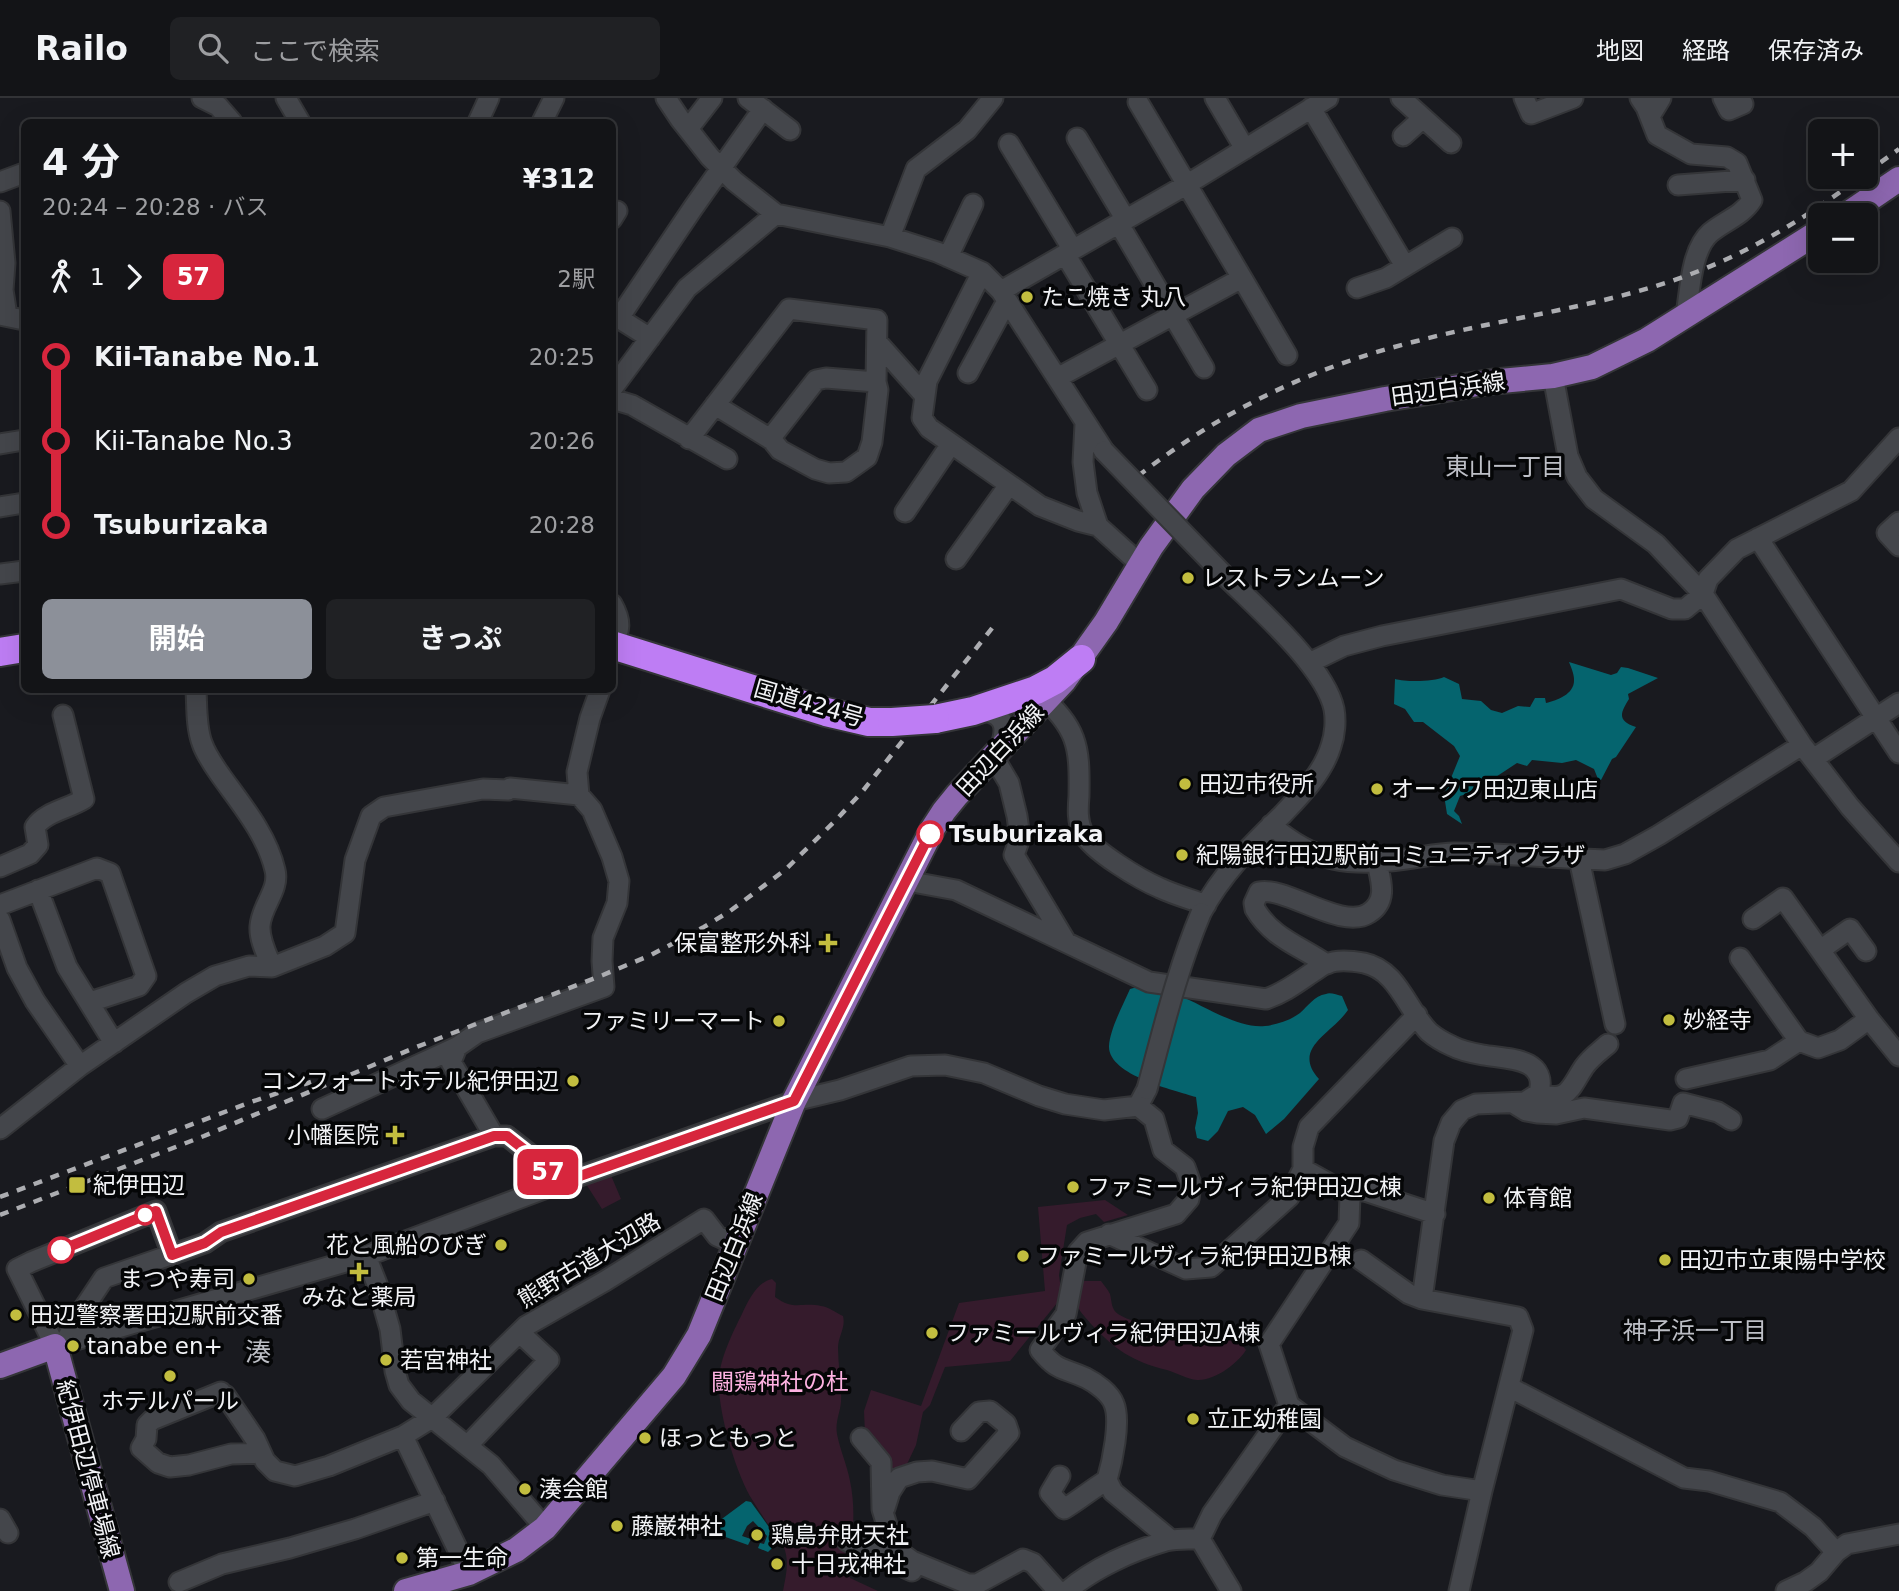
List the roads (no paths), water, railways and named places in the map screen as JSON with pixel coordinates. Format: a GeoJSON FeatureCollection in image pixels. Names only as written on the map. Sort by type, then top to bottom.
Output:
{"type":"FeatureCollection","features":[{"type":"Feature","properties":{"kind":"highway"},"geometry":{"type":"LineString","coordinates":[[0,652],[21,648]]}},
{"type":"Feature","properties":{"kind":"highway","name":"国道424号"},"geometry":{"type":"LineString","coordinates":[[616,648],[826,712],[869,722],[934,719],[1041,695],[1081,659]]}},
{"type":"Feature","properties":{"kind":"main road"},"geometry":{"type":"LineString","coordinates":[[1864,203],[1899,179]]}},
{"type":"Feature","properties":{"kind":"main road","name":"田辺白浜線"},"geometry":{"type":"LineString","coordinates":[[1081,659],[1140,564],[1193,489],[1226,455],[1259,430],[1301,415],[1385,399],[1490,382],[1553,376],[1592,367],[1647,340],[1808,239]]}},
{"type":"Feature","properties":{"kind":"main road","name":"田辺白浜線"},"geometry":{"type":"LineString","coordinates":[[407,1591],[470,1573],[516,1550],[545,1528],[674,1376],[699,1335],[794,1101],[933,828],[944,811],[997,752],[1041,695]]}},
{"type":"Feature","properties":{"kind":"main road"},"geometry":{"type":"LineString","coordinates":[[0,1366],[60,1344]]}},
{"type":"Feature","properties":{"kind":"main road","name":"紀伊田辺停車場線"},"geometry":{"type":"LineString","coordinates":[[60,1344],[122,1591]]}},
{"type":"Feature","properties":{"kind":"street"},"geometry":{"type":"LineString","coordinates":[[202,98],[218,106],[229,119]]}},
{"type":"Feature","properties":{"kind":"street"},"geometry":{"type":"LineString","coordinates":[[286,98],[298,119]]}},
{"type":"Feature","properties":{"kind":"street"},"geometry":{"type":"LineString","coordinates":[[544,119],[554,98]]}},
{"type":"Feature","properties":{"kind":"street"},"geometry":{"type":"LineString","coordinates":[[666,98],[688,129],[734,181],[776,214],[890,237],[982,272],[1004,296],[1104,451],[1288,639],[1309,663],[1327,690],[1335,712],[1331,746],[1317,775],[1240,858],[1203,909],[1174,993],[1143,1098],[1154,1119],[1163,1150],[1185,1167],[1191,1184],[1189,1199],[1176,1214],[1087,1242],[1078,1252],[1066,1314],[1040,1350],[1059,1368],[1093,1382],[1106,1392],[1114,1403],[1114,1450],[1107,1480],[1113,1492],[1171,1540]]}},
{"type":"Feature","properties":{"kind":"street"},"geometry":{"type":"LineString","coordinates":[[688,129],[712,98]]}},
{"type":"Feature","properties":{"kind":"street"},"geometry":{"type":"LineString","coordinates":[[890,237],[916,169],[967,130],[993,98]]}},
{"type":"Feature","properties":{"kind":"street"},"geometry":{"type":"LineString","coordinates":[[1215,98],[1245,149]]}},
{"type":"Feature","properties":{"kind":"street"},"geometry":{"type":"LineString","coordinates":[[1401,98],[1451,143]]}},
{"type":"Feature","properties":{"kind":"street"},"geometry":{"type":"LineString","coordinates":[[1524,98],[1531,114],[1573,98]]}},
{"type":"Feature","properties":{"kind":"street"},"geometry":{"type":"LineString","coordinates":[[1640,98],[1657,135],[1691,153],[1727,157],[1737,163],[1752,200],[1746,210],[1710,233],[1700,245],[1692,274],[1686,315]]}},
{"type":"Feature","properties":{"kind":"street"},"geometry":{"type":"LineString","coordinates":[[1650,116],[1661,98]]}},
{"type":"Feature","properties":{"kind":"street"},"geometry":{"type":"LineString","coordinates":[[1723,98],[1729,110],[1743,104]]}},
{"type":"Feature","properties":{"kind":"street"},"geometry":{"type":"LineString","coordinates":[[1138,103],[1287,355]]}},
{"type":"Feature","properties":{"kind":"street"},"geometry":{"type":"LineString","coordinates":[[968,373],[1004,296],[1069,252],[1186,185],[1320,103],[1405,265]]}},
{"type":"Feature","properties":{"kind":"street"},"geometry":{"type":"LineString","coordinates":[[650,338],[616,316],[722,168],[756,104],[790,130]]}},
{"type":"Feature","properties":{"kind":"street"},"geometry":{"type":"LineString","coordinates":[[1403,136],[1423,118]]}},
{"type":"Feature","properties":{"kind":"street"},"geometry":{"type":"LineString","coordinates":[[1077,138],[1204,368]]}},
{"type":"Feature","properties":{"kind":"street"},"geometry":{"type":"LineString","coordinates":[[1009,144],[1119,345],[1147,390]]}},
{"type":"Feature","properties":{"kind":"street"},"geometry":{"type":"LineString","coordinates":[[0,182],[21,174]]}},
{"type":"Feature","properties":{"kind":"street"},"geometry":{"type":"LineString","coordinates":[[1678,185],[1745,180]]}},
{"type":"Feature","properties":{"kind":"street"},"geometry":{"type":"LineString","coordinates":[[948,257],[973,204]]}},
{"type":"Feature","properties":{"kind":"street"},"geometry":{"type":"LineString","coordinates":[[0,211],[5,263],[3,290],[10,317]]}},
{"type":"Feature","properties":{"kind":"street"},"geometry":{"type":"LineString","coordinates":[[616,383],[687,288],[776,214]]}},
{"type":"Feature","properties":{"kind":"street"},"geometry":{"type":"LineString","coordinates":[[1356,288],[1387,278],[1452,238]]}},
{"type":"Feature","properties":{"kind":"street"},"geometry":{"type":"LineString","coordinates":[[982,272],[928,381],[922,418],[929,428],[1040,506],[1098,526],[1140,564]]}},
{"type":"Feature","properties":{"kind":"street"},"geometry":{"type":"LineString","coordinates":[[1058,378],[1242,278]]}},
{"type":"Feature","properties":{"kind":"street"},"geometry":{"type":"LineString","coordinates":[[689,439],[715,405],[789,309],[877,320],[878,390],[873,429],[867,457],[846,472],[829,473],[815,469],[780,450],[770,439],[715,405]]}},
{"type":"Feature","properties":{"kind":"street"},"geometry":{"type":"LineString","coordinates":[[877,342],[925,396]]}},
{"type":"Feature","properties":{"kind":"street"},"geometry":{"type":"LineString","coordinates":[[1553,376],[1568,456],[1577,477],[1594,499],[1656,544],[1703,594],[1808,752],[1850,807],[1899,862]]}},
{"type":"Feature","properties":{"kind":"street"},"geometry":{"type":"LineString","coordinates":[[770,439],[816,380],[826,378],[876,382]]}},
{"type":"Feature","properties":{"kind":"street"},"geometry":{"type":"LineString","coordinates":[[616,400],[632,405],[727,459]]}},
{"type":"Feature","properties":{"kind":"street"},"geometry":{"type":"LineString","coordinates":[[1085,424],[1083,462],[1087,493],[1098,526]]}},
{"type":"Feature","properties":{"kind":"street"},"geometry":{"type":"LineString","coordinates":[[1309,663],[1344,646],[1382,636],[1621,589],[1672,609],[1685,608],[1703,594],[1708,579],[1737,549],[1851,491],[1899,438]]}},
{"type":"Feature","properties":{"kind":"street"},"geometry":{"type":"LineString","coordinates":[[0,444],[21,440]]}},
{"type":"Feature","properties":{"kind":"street"},"geometry":{"type":"LineString","coordinates":[[905,512],[951,444]]}},
{"type":"Feature","properties":{"kind":"street"},"geometry":{"type":"LineString","coordinates":[[956,559],[1009,485]]}},
{"type":"Feature","properties":{"kind":"street"},"geometry":{"type":"LineString","coordinates":[[0,507],[21,504]]}},
{"type":"Feature","properties":{"kind":"street"},"geometry":{"type":"LineString","coordinates":[[1899,522],[1887,533],[1899,546]]}},
{"type":"Feature","properties":{"kind":"street"},"geometry":{"type":"LineString","coordinates":[[1758,538],[1899,753]]}},
{"type":"Feature","properties":{"kind":"street"},"geometry":{"type":"LineString","coordinates":[[0,574],[21,571]]}},
{"type":"Feature","properties":{"kind":"street"},"geometry":{"type":"LineString","coordinates":[[616,610],[620,629],[616,639]]}},
{"type":"Feature","properties":{"kind":"street"},"geometry":{"type":"LineString","coordinates":[[195,693],[201,742],[248,813],[275,869],[275,886],[259,928],[272,967]]}},
{"type":"Feature","properties":{"kind":"street"},"geometry":{"type":"LineString","coordinates":[[323,1109],[457,1047],[477,1033],[604,987],[603,938],[617,902],[619,881],[592,810],[579,795],[577,772],[599,693]]}},
{"type":"Feature","properties":{"kind":"street"},"geometry":{"type":"LineString","coordinates":[[1041,695],[1069,727],[1077,747],[1079,823],[1088,841],[1157,887],[1203,909]]}},
{"type":"Feature","properties":{"kind":"street"},"geometry":{"type":"LineString","coordinates":[[1270,825],[1283,836],[1315,853],[1349,863],[1377,863],[1452,852],[1605,860],[1625,854],[1808,752],[1875,719],[1899,703]]}},
{"type":"Feature","properties":{"kind":"street"},"geometry":{"type":"LineString","coordinates":[[973,711],[989,711],[1002,721],[1005,727],[997,752],[1009,783],[1017,816],[1020,838],[1014,855],[1066,942]]}},
{"type":"Feature","properties":{"kind":"street"},"geometry":{"type":"LineString","coordinates":[[0,867],[30,854],[38,845],[35,827],[41,819],[83,799],[63,715]]}},
{"type":"Feature","properties":{"kind":"street"},"geometry":{"type":"LineString","coordinates":[[0,1129],[80,1066],[215,976],[249,966],[272,967],[325,946],[345,933],[355,860],[371,816],[384,807],[482,789],[510,788],[579,795]]}},
{"type":"Feature","properties":{"kind":"street"},"geometry":{"type":"LineString","coordinates":[[1578,859],[1615,1024]]}},
{"type":"Feature","properties":{"kind":"street"},"geometry":{"type":"LineString","coordinates":[[1326,964],[1294,946],[1268,926],[1255,909],[1255,897],[1259,892],[1270,891],[1335,914],[1356,918],[1367,915],[1380,900],[1383,888],[1377,863]]}},
{"type":"Feature","properties":{"kind":"street"},"geometry":{"type":"LineString","coordinates":[[0,905],[97,868],[110,873],[146,975],[139,986],[90,1002]]}},
{"type":"Feature","properties":{"kind":"street"},"geometry":{"type":"LineString","coordinates":[[907,881],[956,890],[1149,982],[1266,999],[1279,995],[1326,964],[1346,961],[1366,963],[1387,974],[1428,1031],[1441,1041],[1457,1049],[1522,1061],[1532,1067],[1539,1075],[1539,1093],[1525,1102],[1476,1104],[1462,1110],[1451,1123],[1444,1141],[1422,1299]]}},
{"type":"Feature","properties":{"kind":"street"},"geometry":{"type":"LineString","coordinates":[[38,890],[67,967],[114,1043]]}},
{"type":"Feature","properties":{"kind":"street"},"geometry":{"type":"LineString","coordinates":[[1753,919],[1783,898],[1869,1019],[1899,1056]]}},
{"type":"Feature","properties":{"kind":"street"},"geometry":{"type":"LineString","coordinates":[[0,920],[17,968],[35,1001],[80,1066]]}},
{"type":"Feature","properties":{"kind":"street"},"geometry":{"type":"LineString","coordinates":[[1820,950],[1850,929],[1866,951]]}},
{"type":"Feature","properties":{"kind":"street"},"geometry":{"type":"LineString","coordinates":[[1740,958],[1799,1041],[1818,1048],[1840,1040],[1869,1019]]}},
{"type":"Feature","properties":{"kind":"street"},"geometry":{"type":"LineString","coordinates":[[1109,1234],[1186,1269],[1212,1267],[1290,1196],[1303,1169],[1303,1147],[1309,1127],[1416,1015]]}},
{"type":"Feature","properties":{"kind":"street"},"geometry":{"type":"LineString","coordinates":[[1686,1079],[1770,1060],[1799,1041]]}},
{"type":"Feature","properties":{"kind":"street"},"geometry":{"type":"LineString","coordinates":[[1539,1093],[1562,1097],[1570,1090],[1586,1065],[1608,1044]]}},
{"type":"Feature","properties":{"kind":"street"},"geometry":{"type":"LineString","coordinates":[[457,1047],[451,1062],[494,1136]]}},
{"type":"Feature","properties":{"kind":"street"},"geometry":{"type":"LineString","coordinates":[[60,1344],[366,1256],[560,1183],[794,1101],[840,1090],[911,1066],[945,1065],[984,1073],[1039,1096],[1065,1104],[1104,1110],[1122,1109],[1143,1098]]}},
{"type":"Feature","properties":{"kind":"street"},"geometry":{"type":"LineString","coordinates":[[1513,1103],[1526,1111],[1537,1113],[1556,1114],[1584,1108],[1670,1120],[1678,1118],[1683,1103],[1718,1112],[1731,1120]]}},
{"type":"Feature","properties":{"kind":"street"},"geometry":{"type":"LineString","coordinates":[[60,1344],[104,1278],[205,1243],[221,1232],[494,1136],[507,1136],[535,1158],[560,1183]]}},
{"type":"Feature","properties":{"kind":"street"},"geometry":{"type":"LineString","coordinates":[[1303,1169],[1350,1195]]}},
{"type":"Feature","properties":{"kind":"street"},"geometry":{"type":"LineString","coordinates":[[1350,1195],[1362,1190],[1435,1214]]}},
{"type":"Feature","properties":{"kind":"street"},"geometry":{"type":"LineString","coordinates":[[1350,1195],[1349,1223],[1269,1344],[1289,1405],[1345,1447],[1381,1465],[1441,1485],[1482,1492]]}},
{"type":"Feature","properties":{"kind":"street"},"geometry":{"type":"LineString","coordinates":[[60,1344],[17,1269],[156,1211],[172,1255]]}},
{"type":"Feature","properties":{"kind":"street","name":"熊野古道大辺路"},"geometry":{"type":"LineString","coordinates":[[260,1453],[275,1471],[295,1476],[329,1466],[403,1436],[432,1418],[526,1326],[605,1281],[704,1219],[717,1236],[735,1244]]}},
{"type":"Feature","properties":{"kind":"street"},"geometry":{"type":"LineString","coordinates":[[366,1256],[390,1329],[399,1385],[411,1401],[491,1465],[545,1528]]}},
{"type":"Feature","properties":{"kind":"street"},"geometry":{"type":"LineString","coordinates":[[1361,1260],[1409,1294],[1422,1299],[1518,1317],[1523,1330],[1459,1591]]}},
{"type":"Feature","properties":{"kind":"street"},"geometry":{"type":"LineString","coordinates":[[84,1308],[83,1319],[86,1325],[99,1332]]}},
{"type":"Feature","properties":{"kind":"street"},"geometry":{"type":"LineString","coordinates":[[468,1445],[549,1360],[520,1333]]}},
{"type":"Feature","properties":{"kind":"street"},"geometry":{"type":"LineString","coordinates":[[1509,1387],[1684,1478],[1709,1481],[1780,1502],[1813,1527],[1836,1552]]}},
{"type":"Feature","properties":{"kind":"street"},"geometry":{"type":"LineString","coordinates":[[223,1394],[254,1439],[260,1453],[231,1454],[170,1467],[158,1463],[141,1448],[146,1439],[146,1425],[152,1420],[223,1394]]}},
{"type":"Feature","properties":{"kind":"street"},"geometry":{"type":"LineString","coordinates":[[1199,1539],[1212,1514],[1289,1405]]}},
{"type":"Feature","properties":{"kind":"street"},"geometry":{"type":"LineString","coordinates":[[884,1513],[890,1492],[899,1478],[917,1472],[932,1471],[968,1479],[1009,1433],[1006,1424],[990,1411],[979,1412],[961,1431]]}},
{"type":"Feature","properties":{"kind":"street"},"geometry":{"type":"LineString","coordinates":[[403,1436],[470,1573]]}},
{"type":"Feature","properties":{"kind":"street"},"geometry":{"type":"LineString","coordinates":[[861,1438],[881,1462],[881,1498],[890,1535],[897,1550],[912,1561],[968,1584],[968,1588]]}},
{"type":"Feature","properties":{"kind":"street"},"geometry":{"type":"LineString","coordinates":[[1060,1475],[1050,1493],[1064,1509],[1107,1480]]}},
{"type":"Feature","properties":{"kind":"street"},"geometry":{"type":"LineString","coordinates":[[180,1582],[222,1564],[355,1529],[435,1501]]}},
{"type":"Feature","properties":{"kind":"street"},"geometry":{"type":"LineString","coordinates":[[1786,1591],[1819,1572],[1836,1552],[1847,1544],[1899,1534]]}},
{"type":"Feature","properties":{"kind":"street"},"geometry":{"type":"LineString","coordinates":[[1067,1591],[1104,1566],[1171,1540],[1199,1539]]}},
{"type":"Feature","properties":{"kind":"street"},"geometry":{"type":"LineString","coordinates":[[1199,1539],[1231,1591]]}},
{"type":"Feature","properties":{"kind":"street"},"geometry":{"type":"LineString","coordinates":[[847,1541],[950,1588],[968,1588],[1023,1559],[1033,1563],[1058,1591]]}},
{"type":"Feature","properties":{"kind":"water"},"geometry":{"type":"Polygon","coordinates":[[[1569,662],[1611,675],[1617,673],[1621,667],[1658,678],[1628,694],[1629,699],[1622,716],[1625,722],[1636,727],[1612,759],[1601,780],[1594,769],[1576,760],[1562,763],[1532,760],[1527,766],[1517,763],[1473,792],[1460,796],[1454,811],[1462,824],[1447,814],[1444,795],[1460,756],[1454,746],[1423,722],[1414,722],[1405,709],[1394,704],[1395,679],[1420,681],[1444,677],[1459,684],[1462,699],[1481,701],[1491,710],[1502,713],[1518,706],[1530,707],[1535,698],[1545,698],[1546,703],[1565,696],[1574,684],[1569,662]]]}},
{"type":"Feature","properties":{"kind":"water"},"geometry":{"type":"Polygon","coordinates":[[[1141,986],[1178,995],[1232,1020],[1255,1026],[1288,1020],[1315,999],[1328,993],[1342,996],[1348,1010],[1312,1050],[1309,1059],[1319,1079],[1284,1119],[1266,1134],[1255,1115],[1243,1107],[1228,1111],[1218,1131],[1208,1141],[1197,1138],[1196,1097],[1144,1080],[1119,1065],[1112,1056],[1109,1046],[1117,1017],[1130,989],[1141,986]]]}},
{"type":"Feature","properties":{"kind":"water"},"geometry":{"type":"Polygon","coordinates":[[[746,1501],[751,1502],[779,1541],[768,1552],[758,1548],[760,1543],[764,1544],[767,1536],[753,1521],[742,1536],[751,1539],[748,1545],[720,1535],[715,1524],[746,1501]]]}},
{"type":"Feature","properties":{"kind":"railway"},"geometry":{"type":"LineString","coordinates":[[1878,164],[1899,149]]}},
{"type":"Feature","properties":{"kind":"railway"},"geometry":{"type":"LineString","coordinates":[[1138,476],[1170,452],[1236,411],[1305,378],[1417,341],[1624,295],[1691,274],[1736,255],[1779,232],[1844,189]]}},
{"type":"Feature","properties":{"kind":"railway"},"geometry":{"type":"LineString","coordinates":[[0,1215],[603,975],[651,955],[704,927],[785,870],[836,820],[862,792],[993,627]]}},
{"type":"Feature","properties":{"kind":"railway"},"geometry":{"type":"LineString","coordinates":[[0,1197],[311,1082]]}},
{"type":"Feature","properties":{"kind":"place","name":"たこ焼き 丸八"},"geometry":{"type":"Point","coordinates":[1027,297]}},
{"type":"Feature","properties":{"kind":"place","name":"レストランムーン"},"geometry":{"type":"Point","coordinates":[1188,578]}},
{"type":"Feature","properties":{"kind":"place","name":"田辺市役所"},"geometry":{"type":"Point","coordinates":[1185,784]}},
{"type":"Feature","properties":{"kind":"place","name":"オークワ田辺東山店"},"geometry":{"type":"Point","coordinates":[1377,789]}},
{"type":"Feature","properties":{"kind":"place","name":"Tsuburizaka"},"geometry":{"type":"Point","coordinates":[930,834]}},
{"type":"Feature","properties":{"kind":"place","name":"紀陽銀行田辺駅前コミュニティプラザ"},"geometry":{"type":"Point","coordinates":[1182,855]}},
{"type":"Feature","properties":{"kind":"place","name":"保富整形外科"},"geometry":{"type":"Point","coordinates":[828,943]}},
{"type":"Feature","properties":{"kind":"place","name":"妙経寺"},"geometry":{"type":"Point","coordinates":[1669,1020]}},
{"type":"Feature","properties":{"kind":"place","name":"ファミリーマート"},"geometry":{"type":"Point","coordinates":[779,1021]}},
{"type":"Feature","properties":{"kind":"place","name":"コンフォートホテル紀伊田辺"},"geometry":{"type":"Point","coordinates":[573,1081]}},
{"type":"Feature","properties":{"kind":"place","name":"小幡医院"},"geometry":{"type":"Point","coordinates":[395,1135]}},
{"type":"Feature","properties":{"kind":"place","name":"紀伊田辺"},"geometry":{"type":"Point","coordinates":[77,1185]}},
{"type":"Feature","properties":{"kind":"place","name":"ファミールヴィラ紀伊田辺C棟"},"geometry":{"type":"Point","coordinates":[1073,1187]}},
{"type":"Feature","properties":{"kind":"place","name":"体育館"},"geometry":{"type":"Point","coordinates":[1489,1198]}},
{"type":"Feature","properties":{"kind":"place","name":"花と風船のびぎ"},"geometry":{"type":"Point","coordinates":[501,1245]}},
{"type":"Feature","properties":{"kind":"place","name":"ファミールヴィラ紀伊田辺B棟"},"geometry":{"type":"Point","coordinates":[1023,1256]}},
{"type":"Feature","properties":{"kind":"place","name":"田辺市立東陽中学校"},"geometry":{"type":"Point","coordinates":[1665,1260]}},
{"type":"Feature","properties":{"kind":"place","name":"みなと薬局"},"geometry":{"type":"Point","coordinates":[359,1272]}},
{"type":"Feature","properties":{"kind":"place","name":"まつや寿司"},"geometry":{"type":"Point","coordinates":[249,1279]}},
{"type":"Feature","properties":{"kind":"place","name":"田辺警察署田辺駅前交番"},"geometry":{"type":"Point","coordinates":[16,1315]}},
{"type":"Feature","properties":{"kind":"place","name":"ファミールヴィラ紀伊田辺A棟"},"geometry":{"type":"Point","coordinates":[932,1333]}},
{"type":"Feature","properties":{"kind":"place","name":"tanabe en+"},"geometry":{"type":"Point","coordinates":[73,1346]}},
{"type":"Feature","properties":{"kind":"place","name":"若宮神社"},"geometry":{"type":"Point","coordinates":[386,1360]}},
{"type":"Feature","properties":{"kind":"place","name":"ホテルパール"},"geometry":{"type":"Point","coordinates":[170,1376]}},
{"type":"Feature","properties":{"kind":"place","name":"立正幼稚園"},"geometry":{"type":"Point","coordinates":[1193,1419]}},
{"type":"Feature","properties":{"kind":"place","name":"ほっともっと"},"geometry":{"type":"Point","coordinates":[645,1438]}},
{"type":"Feature","properties":{"kind":"place","name":"湊会館"},"geometry":{"type":"Point","coordinates":[525,1489]}},
{"type":"Feature","properties":{"kind":"place","name":"藤巌神社"},"geometry":{"type":"Point","coordinates":[617,1526]}},
{"type":"Feature","properties":{"kind":"place","name":"鶏島弁財天社"},"geometry":{"type":"Point","coordinates":[757,1535]}},
{"type":"Feature","properties":{"kind":"place","name":"第一生命"},"geometry":{"type":"Point","coordinates":[402,1558]}},
{"type":"Feature","properties":{"kind":"place","name":"十日戎神社"},"geometry":{"type":"Point","coordinates":[777,1564]}},
{"type":"Feature","properties":{"kind":"district","name":"東山一丁目"},"geometry":{"type":"Point","coordinates":[1505,467]}},
{"type":"Feature","properties":{"kind":"district","name":"神子浜一丁目"},"geometry":{"type":"Point","coordinates":[1695,1331]}},
{"type":"Feature","properties":{"kind":"district","name":"湊"},"geometry":{"type":"Point","coordinates":[258,1352]}},
{"type":"Feature","properties":{"kind":"park label","name":"闘鶏神社の杜"},"geometry":{"type":"Point","coordinates":[780,1382]}}]}
